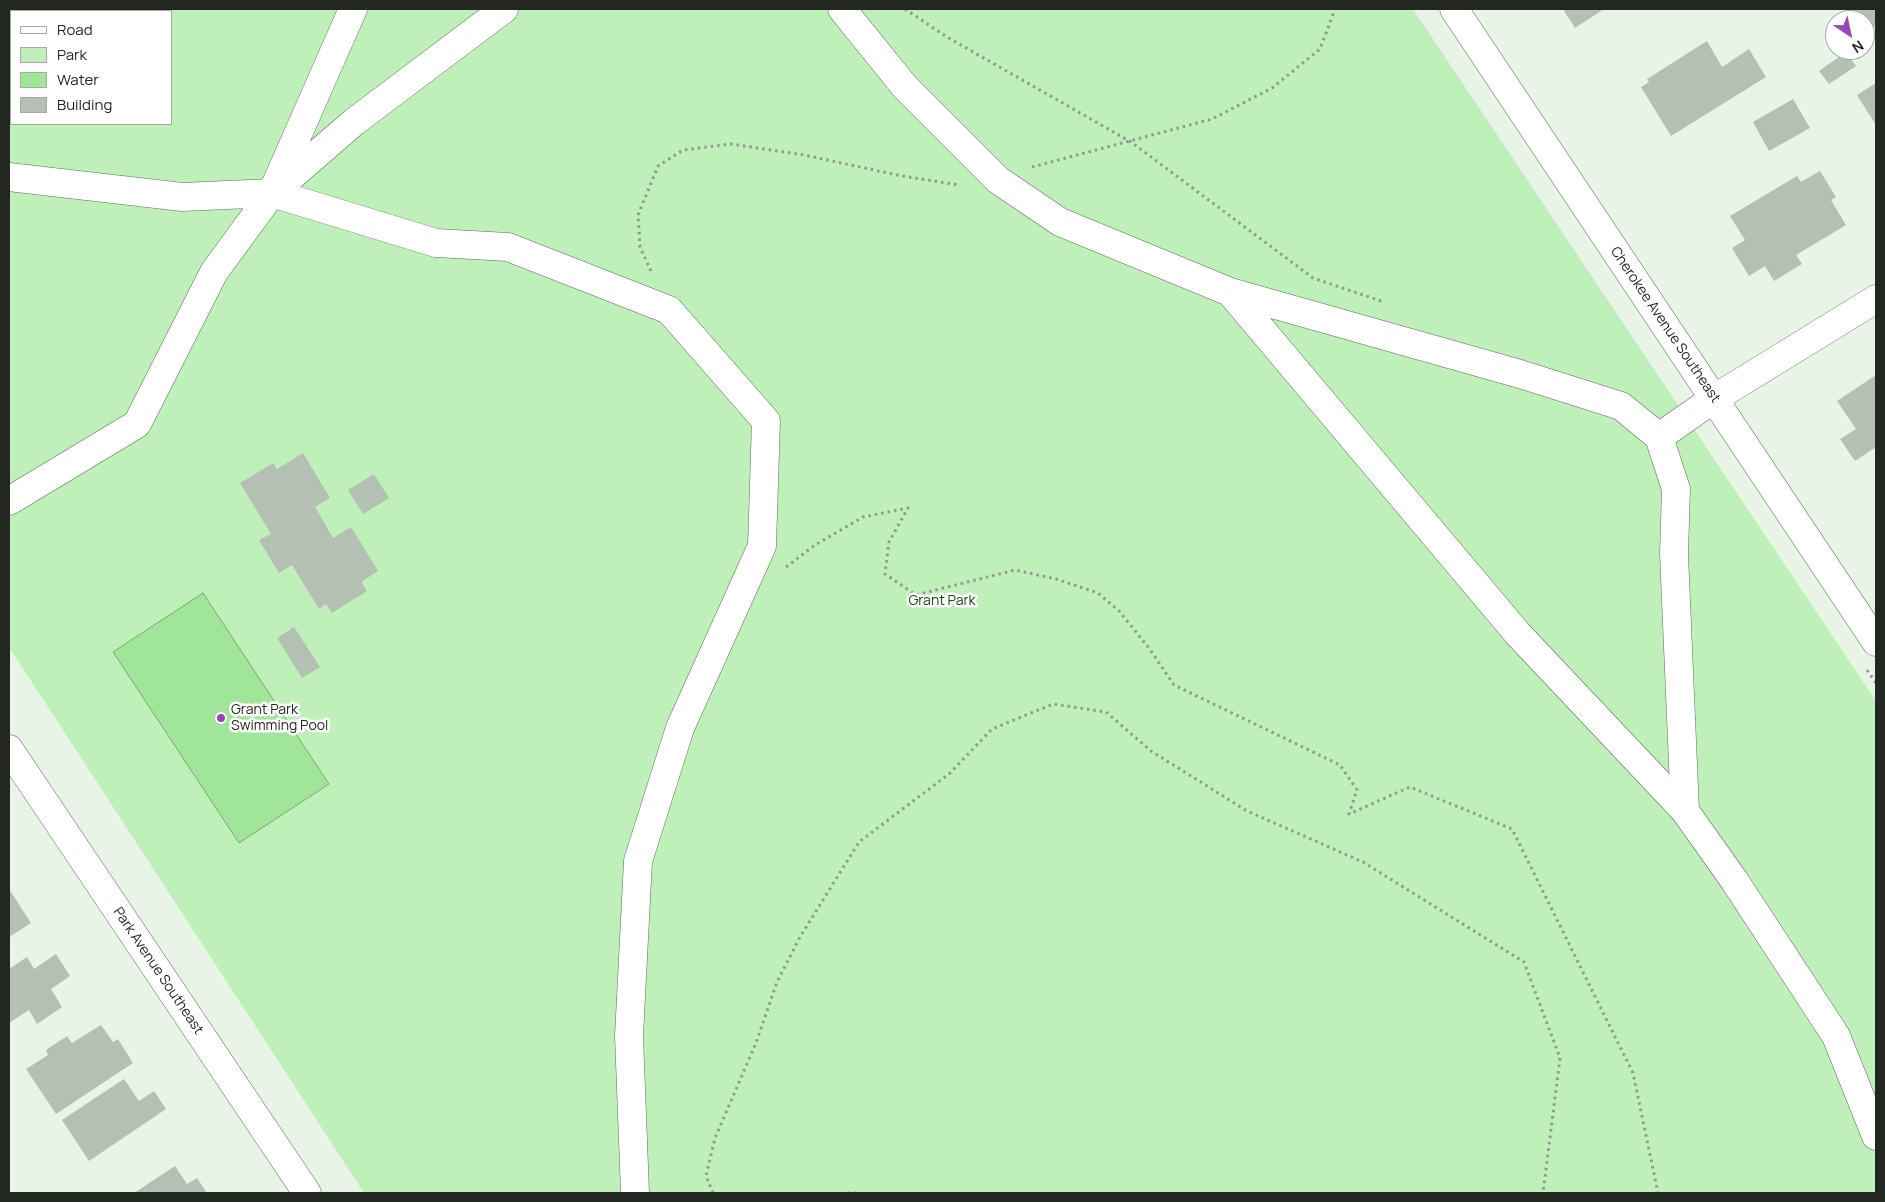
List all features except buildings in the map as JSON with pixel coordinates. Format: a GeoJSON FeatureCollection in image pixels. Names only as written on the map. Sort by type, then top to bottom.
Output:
{"type":"FeatureCollection","features":[{"type":"Feature","properties":{"kind":"street"},"geometry":{"type":"LineString","coordinates":[[9,501],[137,424],[214,272],[272,193],[353,9]]}},
{"type":"Feature","properties":{"kind":"street"},"geometry":{"type":"LineString","coordinates":[[272,193],[354,122],[504,9]]}},
{"type":"Feature","properties":{"kind":"street"},"geometry":{"type":"LineString","coordinates":[[842,9],[905,87],[998,180],[1060,222],[1230,292],[1520,374],[1621,406],[1659,437],[1676,489],[1674,554],[1685,811]]}},
{"type":"Feature","properties":{"kind":"street","name":"Cherokee Avenue Southeast"},"geometry":{"type":"LineString","coordinates":[[1454,9],[1876,642]]}},
{"type":"Feature","properties":{"kind":"street"},"geometry":{"type":"LineString","coordinates":[[9,177],[182,197],[272,193],[436,243],[508,247],[669,310],[766,421],[762,546],[680,728],[638,861],[629,1036],[635,1193]]}},
{"type":"Feature","properties":{"kind":"street"},"geometry":{"type":"LineString","coordinates":[[1230,292],[1518,634],[1685,811],[1734,880],[1836,1036],[1876,1136]]}},
{"type":"Feature","properties":{"kind":"street"},"geometry":{"type":"LineString","coordinates":[[1659,437],[1714,398],[1876,299]]}},
{"type":"Feature","properties":{"kind":"street","name":"Park Avenue Southeast"},"geometry":{"type":"LineString","coordinates":[[9,749],[304,1192]]}},
{"type":"Feature","properties":{"kind":"path"},"geometry":{"type":"LineString","coordinates":[[905,9],[947,37],[1131,142],[1313,278],[1389,304]]}},
{"type":"Feature","properties":{"kind":"path"},"geometry":{"type":"LineString","coordinates":[[669,310],[640,247],[638,215],[658,166],[683,150],[731,144],[804,155],[902,176],[976,188],[1032,168],[1212,119],[1272,88],[1320,49],[1335,9]]}},
{"type":"Feature","properties":{"kind":"path"},"geometry":{"type":"LineString","coordinates":[[783,569],[815,545],[863,517],[908,508],[889,542],[885,574],[916,595],[1015,570],[1056,579],[1098,593],[1119,611],[1149,648],[1174,685],[1340,765],[1357,790],[1349,814],[1410,787],[1512,829],[1633,1073],[1658,1193]]}},
{"type":"Feature","properties":{"kind":"path"},"geometry":{"type":"LineString","coordinates":[[713,1193],[706,1176],[715,1138],[756,1043],[777,982],[800,937],[859,842],[949,774],[992,729],[1052,704],[1106,712],[1151,751],[1247,811],[1363,862],[1524,962],[1560,1058],[1543,1193]]}},
{"type":"Feature","properties":{"kind":"path"},"geometry":{"type":"LineString","coordinates":[[848,1193],[858,1193]]}},
{"type":"Feature","properties":{"kind":"green space","name":"Grant Park"},"geometry":{"type":"Polygon","coordinates":[[[9,9],[1413,9],[1876,701],[1876,1193],[364,1193],[9,647],[9,9]]]}},
{"type":"Feature","properties":{"kind":"water","name":"Grant Park Swimming Pool"},"geometry":{"type":"Polygon","coordinates":[[[203,593],[329,784],[239,843],[113,652],[203,593]]]}},
{"type":"Feature","properties":{"kind":"place","name":"Grant Park Swimming Pool"},"geometry":{"type":"Point","coordinates":[221,718]}}]}
